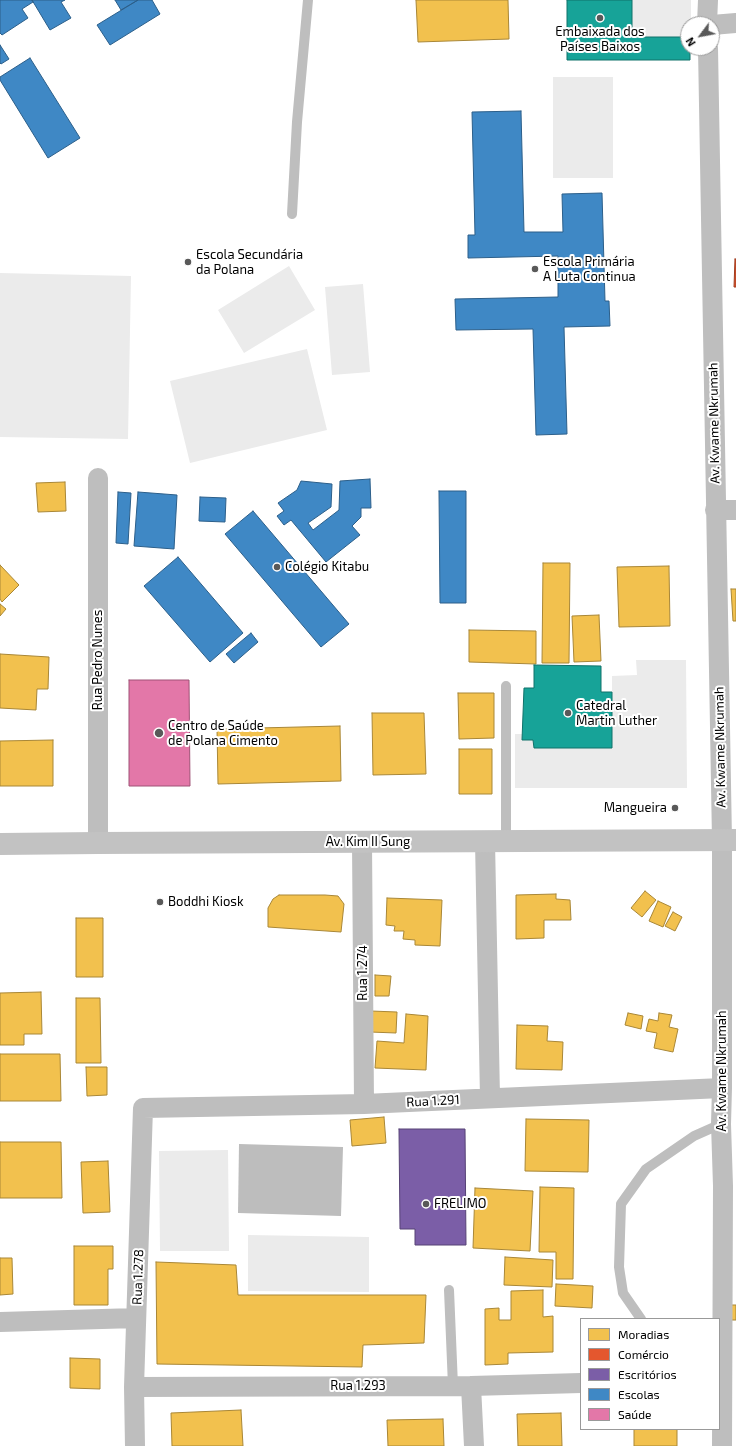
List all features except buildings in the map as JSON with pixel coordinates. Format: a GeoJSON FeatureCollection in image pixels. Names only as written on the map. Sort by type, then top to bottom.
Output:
{"type":"FeatureCollection","features":[{"type":"Feature","properties":{"kind":"street"},"geometry":{"type":"LineString","coordinates":[[707,16],[708,0]]}},
{"type":"Feature","properties":{"kind":"street"},"geometry":{"type":"LineString","coordinates":[[720,24],[736,23]]}},
{"type":"Feature","properties":{"kind":"street","name":"Av. Kwame Nkrumah"},"geometry":{"type":"LineString","coordinates":[[708,56],[716,510],[729,840],[721,1124],[729,1186],[721,1351],[722,1446]]}},
{"type":"Feature","properties":{"kind":"street","name":"Rua Pedro Nunes"},"geometry":{"type":"LineString","coordinates":[[98,478],[98,842]]}},
{"type":"Feature","properties":{"kind":"street"},"geometry":{"type":"LineString","coordinates":[[716,510],[736,510]]}},
{"type":"Feature","properties":{"kind":"street","name":"Av. Kim II Sung"},"geometry":{"type":"LineString","coordinates":[[0,844],[98,842],[729,840]]}},
{"type":"Feature","properties":{"kind":"street"},"geometry":{"type":"LineString","coordinates":[[490,1098],[495,841]]}},
{"type":"Feature","properties":{"kind":"street","name":"Rua 1.274"},"geometry":{"type":"LineString","coordinates":[[362,842],[364,1104]]}},
{"type":"Feature","properties":{"kind":"street","name":"Rua 1.291"},"geometry":{"type":"LineString","coordinates":[[143,1108],[364,1104],[722,1088]]}},
{"type":"Feature","properties":{"kind":"street","name":"Rua 1.278"},"geometry":{"type":"LineString","coordinates":[[134,1446],[134,1387],[143,1108]]}},
{"type":"Feature","properties":{"kind":"street"},"geometry":{"type":"LineString","coordinates":[[0,1322],[136,1318]]}},
{"type":"Feature","properties":{"kind":"street","name":"Rua 1.293"},"geometry":{"type":"LineString","coordinates":[[134,1387],[462,1386],[580,1383]]}},
{"type":"Feature","properties":{"kind":"street"},"geometry":{"type":"LineString","coordinates":[[462,1386],[474,1446]]}},
{"type":"Feature","properties":{"kind":"lane"},"geometry":{"type":"LineString","coordinates":[[292,214],[297,122],[308,0]]}},
{"type":"Feature","properties":{"kind":"lane"},"geometry":{"type":"LineString","coordinates":[[495,841],[506,686]]}},
{"type":"Feature","properties":{"kind":"lane"},"geometry":{"type":"LineString","coordinates":[[640,1318],[623,1293],[619,1267],[621,1204],[646,1169],[694,1136],[721,1124]]}},
{"type":"Feature","properties":{"kind":"lane"},"geometry":{"type":"LineString","coordinates":[[449,1290],[462,1386]]}},
{"type":"Feature","properties":{"kind":"shaded area"},"geometry":{"type":"Polygon","coordinates":[[[632,0],[691,0],[691,16],[680,16],[680,37],[632,37],[632,0]]]}},
{"type":"Feature","properties":{"kind":"shaded area"},"geometry":{"type":"Polygon","coordinates":[[[553,77],[613,77],[613,178],[553,178],[553,77]]]}},
{"type":"Feature","properties":{"kind":"shaded area"},"geometry":{"type":"Polygon","coordinates":[[[289,266],[315,310],[244,353],[218,310],[289,266]]]}},
{"type":"Feature","properties":{"kind":"shaded area"},"geometry":{"type":"Polygon","coordinates":[[[0,273],[131,276],[128,439],[0,437],[0,273]]]}},
{"type":"Feature","properties":{"kind":"shaded area"},"geometry":{"type":"Polygon","coordinates":[[[363,284],[370,372],[332,375],[325,287],[363,284]]]}},
{"type":"Feature","properties":{"kind":"shaded area"},"geometry":{"type":"Polygon","coordinates":[[[307,349],[327,430],[190,463],[170,381],[307,349]]]}},
{"type":"Feature","properties":{"kind":"shaded area"},"geometry":{"type":"Polygon","coordinates":[[[636,660],[686,660],[687,788],[515,788],[515,734],[523,734],[533,740],[534,748],[612,748],[612,676],[637,675],[636,660]]]}},
{"type":"Feature","properties":{"kind":"shaded area"},"geometry":{"type":"Polygon","coordinates":[[[239,1144],[343,1147],[341,1216],[238,1213],[239,1144]]]}},
{"type":"Feature","properties":{"kind":"shaded area"},"geometry":{"type":"Polygon","coordinates":[[[228,1150],[229,1251],[160,1251],[159,1151],[228,1150]]]}},
{"type":"Feature","properties":{"kind":"shaded area"},"geometry":{"type":"Polygon","coordinates":[[[248,1235],[369,1237],[369,1292],[248,1291],[248,1235]]]}},
{"type":"Feature","properties":{"kind":"place","name":"Embaixada dos Países Baixos"},"geometry":{"type":"Point","coordinates":[600,18]}},
{"type":"Feature","properties":{"kind":"place","name":"Escola Secundária da Polana"},"geometry":{"type":"Point","coordinates":[188,262]}},
{"type":"Feature","properties":{"kind":"place","name":"Escola Primária A Luta Continua"},"geometry":{"type":"Point","coordinates":[535,269]}},
{"type":"Feature","properties":{"kind":"place","name":"Colégio Kitabu"},"geometry":{"type":"Point","coordinates":[277,567]}},
{"type":"Feature","properties":{"kind":"place","name":"Catedral Martin Luther"},"geometry":{"type":"Point","coordinates":[568,713]}},
{"type":"Feature","properties":{"kind":"place","name":"Centro de Saúde de Polana Cimento"},"geometry":{"type":"Point","coordinates":[159,733]}},
{"type":"Feature","properties":{"kind":"place","name":"Mangueira"},"geometry":{"type":"Point","coordinates":[675,808]}},
{"type":"Feature","properties":{"kind":"place","name":"Boddhi Kiosk"},"geometry":{"type":"Point","coordinates":[160,902]}},
{"type":"Feature","properties":{"kind":"place","name":"FRELIMO"},"geometry":{"type":"Point","coordinates":[426,1204]}}]}
